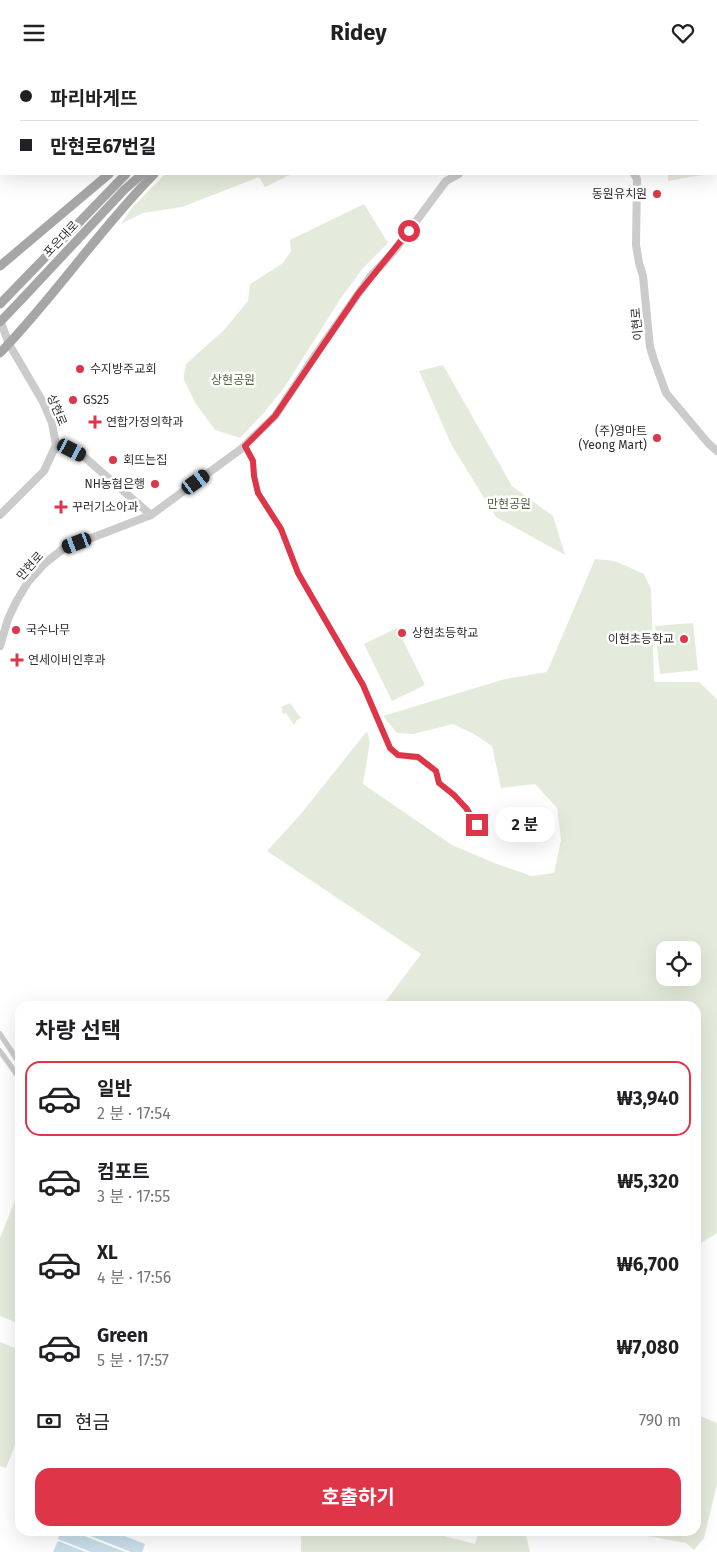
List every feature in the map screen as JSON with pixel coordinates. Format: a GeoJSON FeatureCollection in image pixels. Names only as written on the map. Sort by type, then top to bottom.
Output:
{"type":"FeatureCollection","features":[{"type":"Feature","properties":{"kind":"main road"},"geometry":{"type":"LineString","coordinates":[[0,266],[108,175]]}},
{"type":"Feature","properties":{"kind":"main road","name":"포은대로"},"geometry":{"type":"LineString","coordinates":[[0,304],[125,175]]}},
{"type":"Feature","properties":{"kind":"main road","name":"포은대로"},"geometry":{"type":"LineString","coordinates":[[2,324],[22,299],[124,190],[141,175]]}},
{"type":"Feature","properties":{"kind":"main road"},"geometry":{"type":"LineString","coordinates":[[0,353],[32,318],[121,209],[153,175]]}},
{"type":"Feature","properties":{"kind":"street","name":"만현로"},"geometry":{"type":"LineString","coordinates":[[0,646],[4,619],[28,582],[44,564],[63,549],[151,515],[245,446],[275,416],[370,277],[394,251],[446,181],[457,175]]}},
{"type":"Feature","properties":{"kind":"street","name":"이현로"},"geometry":{"type":"LineString","coordinates":[[635,175],[637,179],[636,245],[643,276],[652,353],[666,393],[717,451]]}},
{"type":"Feature","properties":{"kind":"street","name":"상현로"},"geometry":{"type":"LineString","coordinates":[[0,515],[44,471],[56,445],[52,423],[43,401],[9,344],[2,324]]}},
{"type":"Feature","properties":{"kind":"street"},"geometry":{"type":"LineString","coordinates":[[56,445],[82,455],[151,515]]}},
{"type":"Feature","properties":{"kind":"street"},"geometry":{"type":"LineString","coordinates":[[245,446],[253,461],[258,493],[281,529],[298,573],[363,685],[390,748],[398,755],[418,757],[436,771],[439,783],[466,808],[477,825]]}},
{"type":"Feature","properties":{"kind":"street"},"geometry":{"type":"LineString","coordinates":[[0,1034],[15,1056]]}},
{"type":"Feature","properties":{"kind":"street"},"geometry":{"type":"LineString","coordinates":[[0,1051],[15,1072]]}},
{"type":"Feature","properties":{"kind":"green space"},"geometry":{"type":"Polygon","coordinates":[[[164,175],[290,175],[265,187],[259,177],[182,207],[143,213],[121,224],[131,209],[164,175]]]}},
{"type":"Feature","properties":{"kind":"green space"},"geometry":{"type":"Polygon","coordinates":[[[668,175],[701,175],[668,181],[668,175]]]}},
{"type":"Feature","properties":{"kind":"green space","name":"상현공원"},"geometry":{"type":"Polygon","coordinates":[[[364,204],[388,243],[363,268],[341,298],[284,388],[262,415],[240,438],[215,430],[196,404],[184,380],[186,364],[224,330],[248,301],[250,284],[283,263],[291,251],[290,240],[364,204]]]}},
{"type":"Feature","properties":{"kind":"green space","name":"만현공원"},"geometry":{"type":"Polygon","coordinates":[[[443,365],[512,486],[553,516],[565,555],[496,517],[452,446],[419,371],[443,365]]]}},
{"type":"Feature","properties":{"kind":"green space"},"geometry":{"type":"Polygon","coordinates":[[[595,559],[615,561],[644,574],[651,589],[654,682],[699,682],[717,699],[717,1233],[701,1243],[701,1001],[386,1001],[421,954],[267,851],[300,815],[367,731],[370,742],[363,784],[452,845],[532,876],[554,873],[561,840],[557,808],[535,784],[501,788],[492,746],[474,734],[453,724],[413,734],[397,733],[383,716],[505,679],[547,672],[595,559]]]}},
{"type":"Feature","properties":{"kind":"green space"},"geometry":{"type":"Polygon","coordinates":[[[693,623],[698,670],[660,674],[655,626],[693,623]]]}},
{"type":"Feature","properties":{"kind":"green space"},"geometry":{"type":"Polygon","coordinates":[[[397,628],[425,685],[392,701],[364,644],[397,628]]]}},
{"type":"Feature","properties":{"kind":"green space"},"geometry":{"type":"Polygon","coordinates":[[[290,703],[301,718],[294,725],[286,713],[284,714],[281,711],[283,710],[281,707],[290,703]]]}},
{"type":"Feature","properties":{"kind":"green space"},"geometry":{"type":"Polygon","coordinates":[[[15,1200],[15,1322],[0,1316],[0,1238],[15,1200]]]}},
{"type":"Feature","properties":{"kind":"green space"},"geometry":{"type":"Polygon","coordinates":[[[0,1342],[15,1348],[15,1445],[6,1468],[0,1466],[0,1342]]]}},
{"type":"Feature","properties":{"kind":"green space"},"geometry":{"type":"Polygon","coordinates":[[[701,1416],[717,1423],[717,1484],[704,1538],[694,1550],[686,1543],[648,1536],[701,1536],[701,1416]]]}},
{"type":"Feature","properties":{"kind":"green space"},"geometry":{"type":"Polygon","coordinates":[[[300,1536],[444,1536],[475,1544],[477,1536],[526,1536],[530,1552],[301,1552],[300,1536]]]}},
{"type":"Feature","properties":{"kind":"water"},"geometry":{"type":"Polygon","coordinates":[[[59,1536],[85,1536],[125,1552],[91,1552],[58,1539],[59,1536]]]}},
{"type":"Feature","properties":{"kind":"water"},"geometry":{"type":"Polygon","coordinates":[[[91,1536],[125,1536],[145,1544],[142,1552],[131,1552],[91,1536]]]}},
{"type":"Feature","properties":{"kind":"water"},"geometry":{"type":"Polygon","coordinates":[[[58,1541],[86,1552],[53,1552],[58,1541]]]}},
{"type":"Feature","properties":{"kind":"place","name":"동원유치원"},"geometry":{"type":"Point","coordinates":[657,194]}},
{"type":"Feature","properties":{"kind":"place","name":"수지방주교회"},"geometry":{"type":"Point","coordinates":[80,369]}},
{"type":"Feature","properties":{"kind":"place","name":"GS25"},"geometry":{"type":"Point","coordinates":[73,400]}},
{"type":"Feature","properties":{"kind":"place","name":"연합가정의학과"},"geometry":{"type":"Point","coordinates":[95,422]}},
{"type":"Feature","properties":{"kind":"place","name":"(주)영마트 (Yeong Mart)"},"geometry":{"type":"Point","coordinates":[657,438]}},
{"type":"Feature","properties":{"kind":"place","name":"회뜨는집"},"geometry":{"type":"Point","coordinates":[113,460]}},
{"type":"Feature","properties":{"kind":"place","name":"NH농협은행"},"geometry":{"type":"Point","coordinates":[155,484]}},
{"type":"Feature","properties":{"kind":"place","name":"꾸러기소아과"},"geometry":{"type":"Point","coordinates":[61,507]}},
{"type":"Feature","properties":{"kind":"place","name":"국수나무"},"geometry":{"type":"Point","coordinates":[16,630]}},
{"type":"Feature","properties":{"kind":"place","name":"상현초등학교"},"geometry":{"type":"Point","coordinates":[402,633]}},
{"type":"Feature","properties":{"kind":"place","name":"이현초등학교"},"geometry":{"type":"Point","coordinates":[684,639]}},
{"type":"Feature","properties":{"kind":"place","name":"연세이비인후과"},"geometry":{"type":"Point","coordinates":[17,660]}},
{"type":"Feature","properties":{"kind":"route"},"geometry":{"type":"LineString","coordinates":[[409,231],[370,277],[275,416],[245,446],[253,461],[258,493],[281,529],[298,573],[363,685],[390,748],[398,755],[418,757],[436,771],[439,783],[466,808],[477,825]]}}]}
